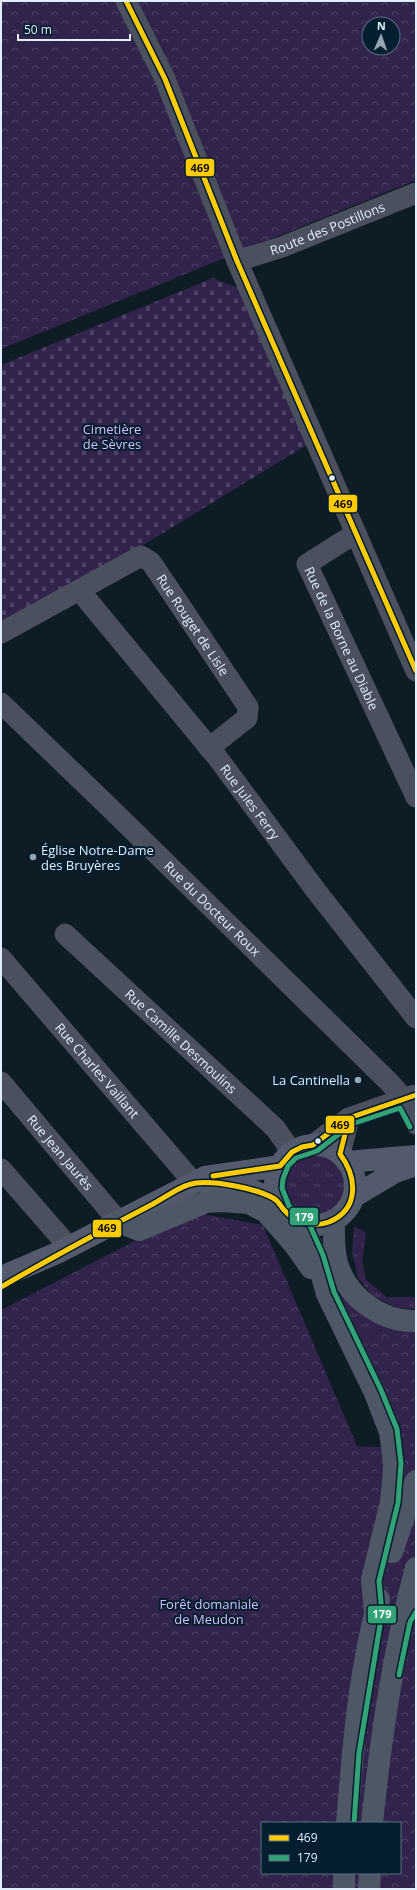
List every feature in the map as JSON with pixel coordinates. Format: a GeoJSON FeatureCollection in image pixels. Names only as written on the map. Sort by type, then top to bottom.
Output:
{"type":"FeatureCollection","features":[{"type":"Feature","properties":{"kind":"highway"},"geometry":{"type":"LineString","coordinates":[[119,1222],[139,1230],[206,1202],[222,1201],[249,1203],[266,1212],[307,1261],[327,1294],[375,1393],[390,1432],[394,1464],[391,1502],[372,1580],[375,1612]]}},
{"type":"Feature","properties":{"kind":"highway"},"geometry":{"type":"LineString","coordinates":[[334,1220],[335,1253],[338,1264],[352,1291],[369,1307],[381,1314],[394,1319],[416,1321]]}},
{"type":"Feature","properties":{"kind":"highway"},"geometry":{"type":"LineString","coordinates":[[301,1222],[317,1258],[327,1294]]}},
{"type":"Feature","properties":{"kind":"highway"},"geometry":{"type":"LineString","coordinates":[[347,1822],[353,1745],[375,1612],[390,1559],[416,1481]]}},
{"type":"Feature","properties":{"kind":"highway"},"geometry":{"type":"LineString","coordinates":[[372,1822],[386,1704],[403,1619],[416,1568]]}},
{"type":"Feature","properties":{"kind":"highway"},"geometry":{"type":"LineString","coordinates":[[403,1619],[416,1600]]}},
{"type":"Feature","properties":{"kind":"highway"},"geometry":{"type":"LineString","coordinates":[[344,1874],[344,1889]]}},
{"type":"Feature","properties":{"kind":"highway"},"geometry":{"type":"LineString","coordinates":[[369,1889],[370,1874]]}},
{"type":"Feature","properties":{"kind":"main road"},"geometry":{"type":"LineString","coordinates":[[313,1145],[332,1149],[344,1158],[353,1173],[355,1185],[353,1197],[343,1213],[334,1220],[323,1224],[312,1225],[301,1222],[287,1213],[278,1200],[275,1188],[276,1177],[286,1159],[302,1147],[313,1145]]}},
{"type":"Feature","properties":{"kind":"main road"},"geometry":{"type":"LineString","coordinates":[[344,1158],[416,1156]]}},
{"type":"Feature","properties":{"kind":"main road"},"geometry":{"type":"LineString","coordinates":[[1,1278],[63,1250],[205,1177],[286,1159]]}},
{"type":"Feature","properties":{"kind":"main road"},"geometry":{"type":"LineString","coordinates":[[353,1197],[394,1172],[416,1165]]}},
{"type":"Feature","properties":{"kind":"main road"},"geometry":{"type":"LineString","coordinates":[[194,1183],[254,1190],[278,1200]]}},
{"type":"Feature","properties":{"kind":"main road"},"geometry":{"type":"LineString","coordinates":[[1,1287],[63,1250]]}},
{"type":"Feature","properties":{"kind":"street"},"geometry":{"type":"LineString","coordinates":[[126,1],[165,79],[237,261],[416,671]]}},
{"type":"Feature","properties":{"kind":"street","name":"Route des Postillons"},"geometry":{"type":"LineString","coordinates":[[237,261],[282,247],[416,193]]}},
{"type":"Feature","properties":{"kind":"street","name":"Rue de la Borne au Diable"},"geometry":{"type":"LineString","coordinates":[[356,533],[307,564],[409,762],[416,797]]}},
{"type":"Feature","properties":{"kind":"street","name":"Rue Rouget de Lisle"},"geometry":{"type":"LineString","coordinates":[[80,591],[141,556],[151,562],[248,707],[247,718],[209,748]]}},
{"type":"Feature","properties":{"kind":"street"},"geometry":{"type":"LineString","coordinates":[[1,632],[80,591]]}},
{"type":"Feature","properties":{"kind":"street","name":"Rue Jules Ferry"},"geometry":{"type":"LineString","coordinates":[[80,591],[194,732],[209,748],[317,892],[416,1018]]}},
{"type":"Feature","properties":{"kind":"street","name":"Rue du Docteur Roux"},"geometry":{"type":"LineString","coordinates":[[1,703],[410,1097],[416,1124]]}},
{"type":"Feature","properties":{"kind":"street","name":"Rue Camille Desmoulins"},"geometry":{"type":"LineString","coordinates":[[65,934],[275,1128],[286,1159]]}},
{"type":"Feature","properties":{"kind":"street","name":"Rue Charles Vaillant"},"geometry":{"type":"LineString","coordinates":[[1,958],[194,1183]]}},
{"type":"Feature","properties":{"kind":"street","name":"Rue Jean Jaurès"},"geometry":{"type":"LineString","coordinates":[[1,1082],[119,1222]]}},
{"type":"Feature","properties":{"kind":"street"},"geometry":{"type":"LineString","coordinates":[[313,1145],[349,1118],[410,1097]]}},
{"type":"Feature","properties":{"kind":"street"},"geometry":{"type":"LineString","coordinates":[[344,1158],[349,1118]]}},
{"type":"Feature","properties":{"kind":"street"},"geometry":{"type":"LineString","coordinates":[[1,1169],[63,1250]]}},
{"type":"Feature","properties":{"kind":"green space"},"geometry":{"type":"Polygon","coordinates":[[[1,1],[416,1],[416,180],[1,349],[1,1]]]}},
{"type":"Feature","properties":{"kind":"green space","name":"Cimetière de Sèvres"},"geometry":{"type":"Polygon","coordinates":[[[213,278],[243,290],[310,443],[140,547],[1,624],[1,365],[213,278]]]}},
{"type":"Feature","properties":{"kind":"green space"},"geometry":{"type":"Polygon","coordinates":[[[309,1155],[321,1155],[337,1164],[344,1174],[346,1186],[344,1198],[337,1208],[321,1217],[309,1217],[298,1212],[289,1203],[284,1192],[284,1180],[289,1169],[298,1160],[309,1155]]]}},
{"type":"Feature","properties":{"kind":"green space","name":"Forêt domaniale de Meudon"},"geometry":{"type":"Polygon","coordinates":[[[191,1212],[263,1225],[357,1446],[416,1449],[416,1889],[1,1889],[1,1310],[191,1212]]]}},
{"type":"Feature","properties":{"kind":"green space"},"geometry":{"type":"Polygon","coordinates":[[[354,1226],[366,1233],[362,1262],[366,1280],[387,1297],[416,1297],[416,1309],[398,1308],[372,1295],[358,1278],[352,1252],[354,1226]]]}},
{"type":"Feature","properties":{"kind":"green space"},"geometry":{"type":"Polygon","coordinates":[[[337,1287],[359,1310],[381,1325],[364,1351],[337,1287]]]}},
{"type":"Feature","properties":{"kind":"green space"},"geometry":{"type":"Polygon","coordinates":[[[381,1325],[398,1330],[416,1331],[416,1430],[399,1432],[364,1351],[381,1325]]]}},
{"type":"Feature","properties":{"kind":"green space"},"geometry":{"type":"Polygon","coordinates":[[[416,1430],[416,1447],[406,1475],[399,1432],[416,1430]]]}},
{"type":"Feature","properties":{"kind":"transit line","name":"469"},"geometry":{"type":"LineString","coordinates":[[126,1],[165,79],[237,261],[416,671]]}},
{"type":"Feature","properties":{"kind":"transit line","name":"469"},"geometry":{"type":"LineString","coordinates":[[213,1176],[280,1166],[292,1152],[302,1147],[313,1145],[349,1118],[416,1095]]}},
{"type":"Feature","properties":{"kind":"transit line","name":"179"},"geometry":{"type":"LineString","coordinates":[[354,1822],[359,1753],[382,1613],[379,1581],[398,1503],[401,1463],[397,1429],[381,1390],[334,1292],[323,1255],[307,1219],[289,1206],[282,1188],[283,1179],[288,1166],[296,1158],[317,1151],[352,1124],[400,1108],[410,1127]]}},
{"type":"Feature","properties":{"kind":"transit line","name":"469"},"geometry":{"type":"LineString","coordinates":[[1,1287],[190,1184],[214,1183],[246,1188],[275,1199],[294,1219],[311,1224],[323,1224],[329,1222],[339,1216],[351,1201],[352,1182],[350,1172],[340,1154],[349,1118]]}},
{"type":"Feature","properties":{"kind":"transit line","name":"179"},"geometry":{"type":"LineString","coordinates":[[399,1675],[410,1622],[416,1612]]}},
{"type":"Feature","properties":{"kind":"place","name":"Église Notre-Dame des Bruyères"},"geometry":{"type":"Point","coordinates":[33,857]}},
{"type":"Feature","properties":{"kind":"place","name":"La Cantinella"},"geometry":{"type":"Point","coordinates":[358,1080]}}]}
